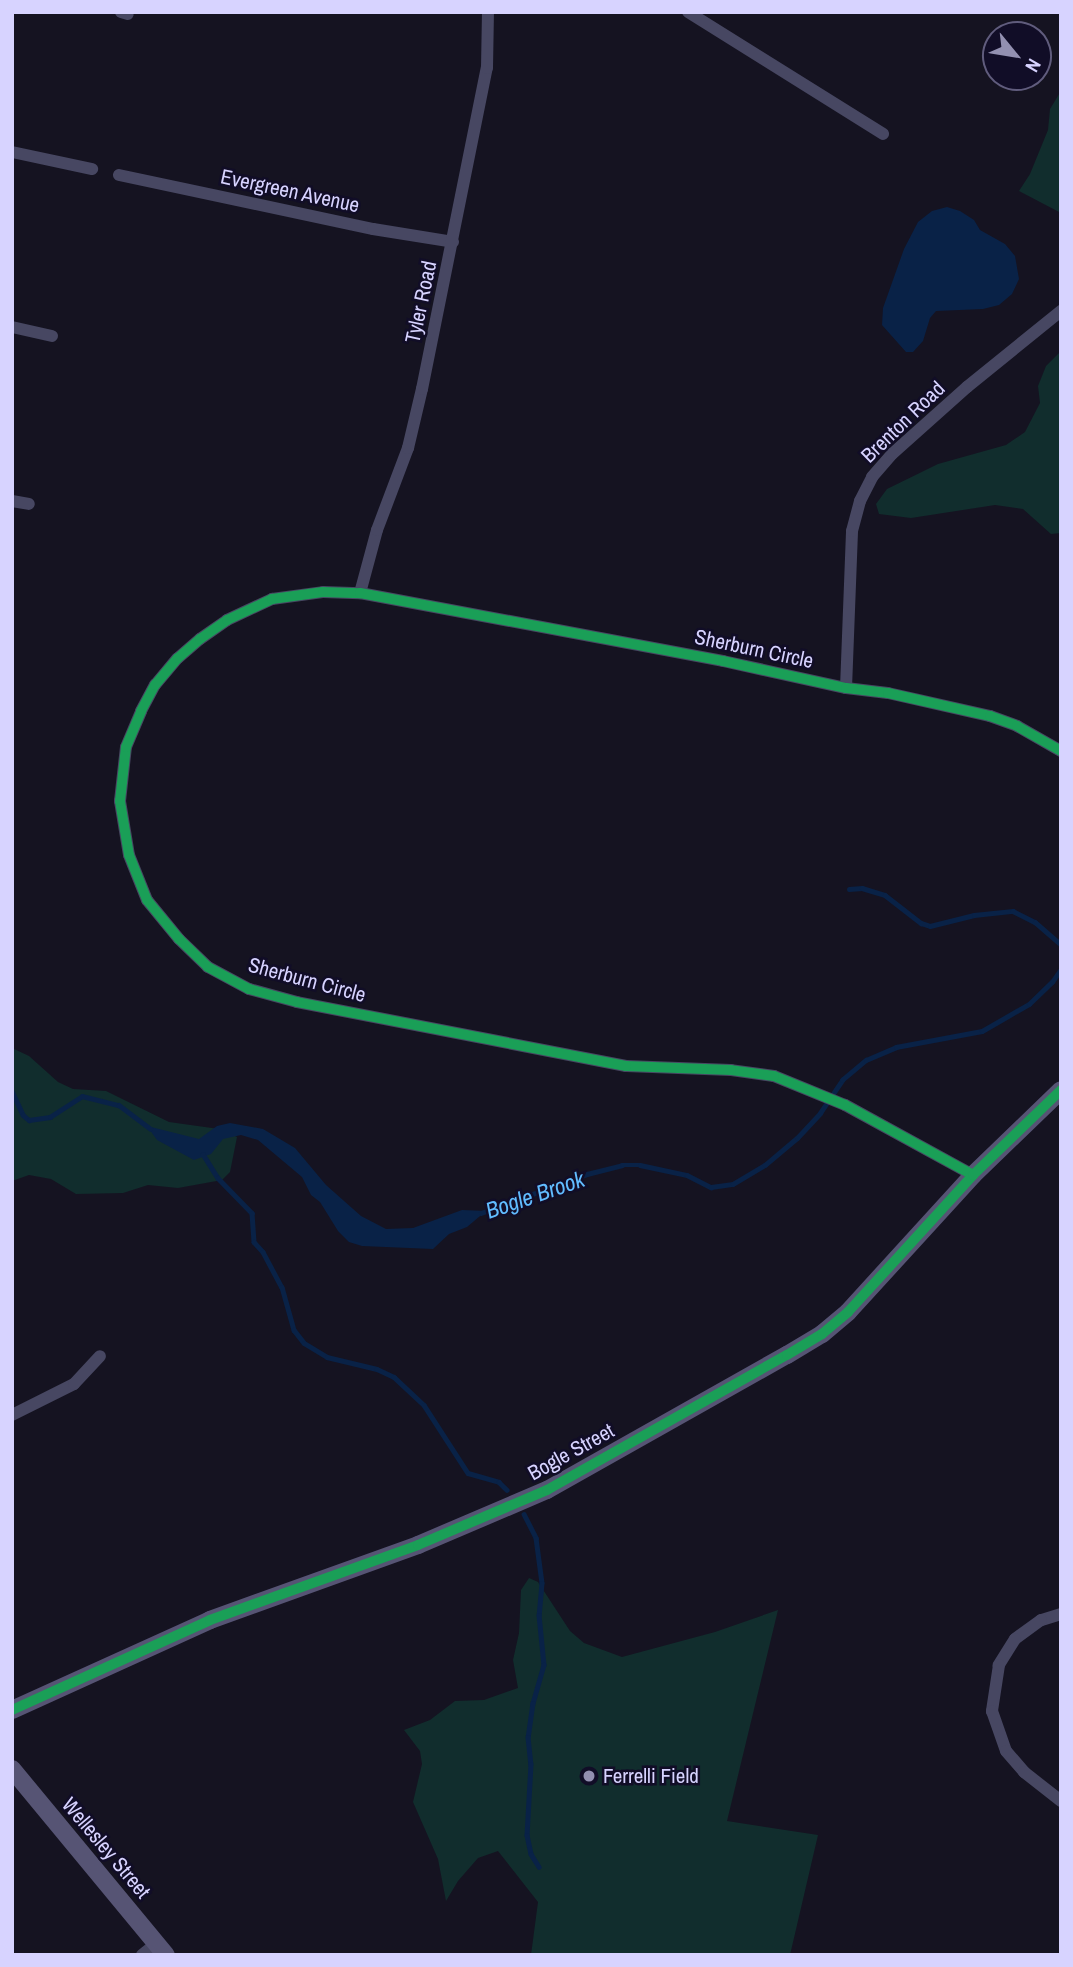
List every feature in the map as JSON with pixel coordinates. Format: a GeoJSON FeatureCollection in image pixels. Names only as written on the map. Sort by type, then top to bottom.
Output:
{"type":"FeatureCollection","features":[{"type":"Feature","properties":{"kind":"street","name":"Tyler Road"},"geometry":{"type":"LineString","coordinates":[[360,593],[377,530],[408,448],[453,242],[487,68],[488,12]]}},
{"type":"Feature","properties":{"kind":"street"},"geometry":{"type":"LineString","coordinates":[[688,12],[884,134]]}},
{"type":"Feature","properties":{"kind":"street"},"geometry":{"type":"LineString","coordinates":[[12,152],[92,169]]}},
{"type":"Feature","properties":{"kind":"street","name":"Evergreen Avenue"},"geometry":{"type":"LineString","coordinates":[[119,175],[373,229],[453,242]]}},
{"type":"Feature","properties":{"kind":"street","name":"Brenton Road"},"geometry":{"type":"LineString","coordinates":[[846,688],[852,531],[860,501],[872,477],[892,454],[967,387],[1061,311]]}},
{"type":"Feature","properties":{"kind":"street"},"geometry":{"type":"LineString","coordinates":[[12,327],[52,336]]}},
{"type":"Feature","properties":{"kind":"street"},"geometry":{"type":"LineString","coordinates":[[12,501],[29,504]]}},
{"type":"Feature","properties":{"kind":"street","name":"Sherburn Circle"},"geometry":{"type":"LineString","coordinates":[[973,1175],[814,1090],[753,1072],[626,1066],[297,1002],[249,989],[219,972],[179,939],[147,900],[129,855],[120,800],[126,747],[155,685],[178,658],[227,620],[272,599],[323,592],[360,593],[723,661],[846,688],[888,693],[990,716],[1017,726],[1061,751]]}},
{"type":"Feature","properties":{"kind":"street","name":"Bogle Street"},"geometry":{"type":"LineString","coordinates":[[12,1710],[210,1619],[418,1545],[547,1490],[822,1334],[865,1294],[973,1175],[1061,1090]]}},
{"type":"Feature","properties":{"kind":"street"},"geometry":{"type":"LineString","coordinates":[[12,1415],[74,1384],[100,1356]]}},
{"type":"Feature","properties":{"kind":"street"},"geometry":{"type":"LineString","coordinates":[[1061,1614],[1041,1620],[1015,1639],[999,1665],[992,1711],[1006,1751],[1024,1772],[1061,1801]]}},
{"type":"Feature","properties":{"kind":"street","name":"Wellesley Street"},"geometry":{"type":"LineString","coordinates":[[12,1769],[161,1949]]}},
{"type":"Feature","properties":{"kind":"street"},"geometry":{"type":"LineString","coordinates":[[142,1955],[161,1949]]}},
{"type":"Feature","properties":{"kind":"green space"},"geometry":{"type":"Polygon","coordinates":[[[1061,91],[1061,213],[1019,191],[1030,174],[1048,130],[1050,109],[1061,91]]]}},
{"type":"Feature","properties":{"kind":"green space"},"geometry":{"type":"Polygon","coordinates":[[[1061,351],[1061,533],[1051,534],[1023,509],[995,505],[911,518],[879,514],[876,504],[887,489],[938,464],[1006,445],[1025,432],[1040,403],[1038,386],[1046,366],[1061,351]]]}},
{"type":"Feature","properties":{"kind":"green space"},"geometry":{"type":"Polygon","coordinates":[[[12,1048],[29,1056],[58,1082],[73,1089],[106,1091],[169,1122],[219,1129],[237,1137],[230,1172],[222,1180],[178,1188],[148,1185],[123,1193],[76,1194],[51,1179],[29,1175],[12,1181],[12,1048]]]}},
{"type":"Feature","properties":{"kind":"green space","name":"Ferrelli Field"},"geometry":{"type":"Polygon","coordinates":[[[529,1578],[538,1582],[570,1631],[584,1643],[622,1657],[715,1632],[778,1610],[727,1821],[818,1835],[790,1955],[531,1955],[538,1902],[498,1851],[478,1858],[458,1881],[446,1901],[438,1859],[413,1802],[422,1764],[420,1751],[404,1730],[430,1720],[455,1701],[484,1700],[518,1688],[513,1660],[519,1633],[521,1590],[529,1578]]]}},
{"type":"Feature","properties":{"kind":"water"},"geometry":{"type":"Polygon","coordinates":[[[947,207],[960,211],[974,220],[980,230],[1005,244],[1015,256],[1019,279],[1012,294],[999,305],[983,309],[936,311],[930,318],[923,341],[913,352],[906,352],[882,325],[883,308],[904,249],[918,222],[932,211],[947,207]]]}},
{"type":"Feature","properties":{"kind":"water"},"geometry":{"type":"Polygon","coordinates":[[[230,1123],[263,1129],[295,1148],[326,1185],[361,1216],[386,1229],[413,1228],[462,1210],[486,1211],[467,1227],[449,1234],[433,1249],[362,1246],[349,1242],[338,1231],[320,1202],[311,1195],[302,1177],[258,1140],[241,1135],[223,1139],[211,1154],[194,1160],[157,1140],[147,1126],[199,1139],[217,1126],[230,1123]]]}},
{"type":"Feature","properties":{"kind":"waterway"},"geometry":{"type":"LineString","coordinates":[[849,889],[862,888],[885,895],[921,923],[930,926],[974,915],[1013,911],[1035,922],[1061,945]]}},
{"type":"Feature","properties":{"kind":"waterway","name":"Bogle Brook"},"geometry":{"type":"LineString","coordinates":[[481,1213],[587,1174],[622,1165],[640,1165],[687,1175],[711,1187],[733,1184],[765,1165],[797,1138],[820,1113],[842,1080],[866,1060],[896,1047],[982,1031],[1029,1004],[1052,982],[1061,969]]}},
{"type":"Feature","properties":{"kind":"waterway","name":"Bogle Brook"},"geometry":{"type":"LineString","coordinates":[[12,1091],[23,1115],[29,1120],[50,1117],[82,1096],[119,1105],[150,1128]]}},
{"type":"Feature","properties":{"kind":"waterway"},"geometry":{"type":"LineString","coordinates":[[203,1154],[218,1178],[252,1213],[254,1242],[263,1252],[282,1287],[294,1330],[304,1343],[327,1357],[377,1369],[394,1377],[424,1405],[468,1473],[499,1482],[507,1490]]}},
{"type":"Feature","properties":{"kind":"waterway"},"geometry":{"type":"LineString","coordinates":[[524,1514],[536,1538],[542,1583],[539,1615],[544,1665],[533,1703],[528,1737],[531,1764],[527,1835],[531,1854],[539,1867]]}},
{"type":"Feature","properties":{"kind":"cycle path"},"geometry":{"type":"LineString","coordinates":[[973,1175],[845,1105],[774,1076],[731,1070],[626,1066],[297,1002],[249,989],[208,967],[179,939],[147,900],[129,855],[120,801],[126,747],[155,685],[178,658],[200,639],[227,620],[272,599],[323,592],[360,593],[723,661],[846,688],[888,693],[990,716],[1017,726],[1061,751]]}},
{"type":"Feature","properties":{"kind":"cycle path"},"geometry":{"type":"LineString","coordinates":[[12,1710],[210,1620],[418,1545],[547,1490],[787,1355],[822,1334],[848,1312],[973,1175],[1061,1090]]}},
{"type":"Feature","properties":{"kind":"place","name":"Ferrelli Field"},"geometry":{"type":"Point","coordinates":[589,1776]}}]}
